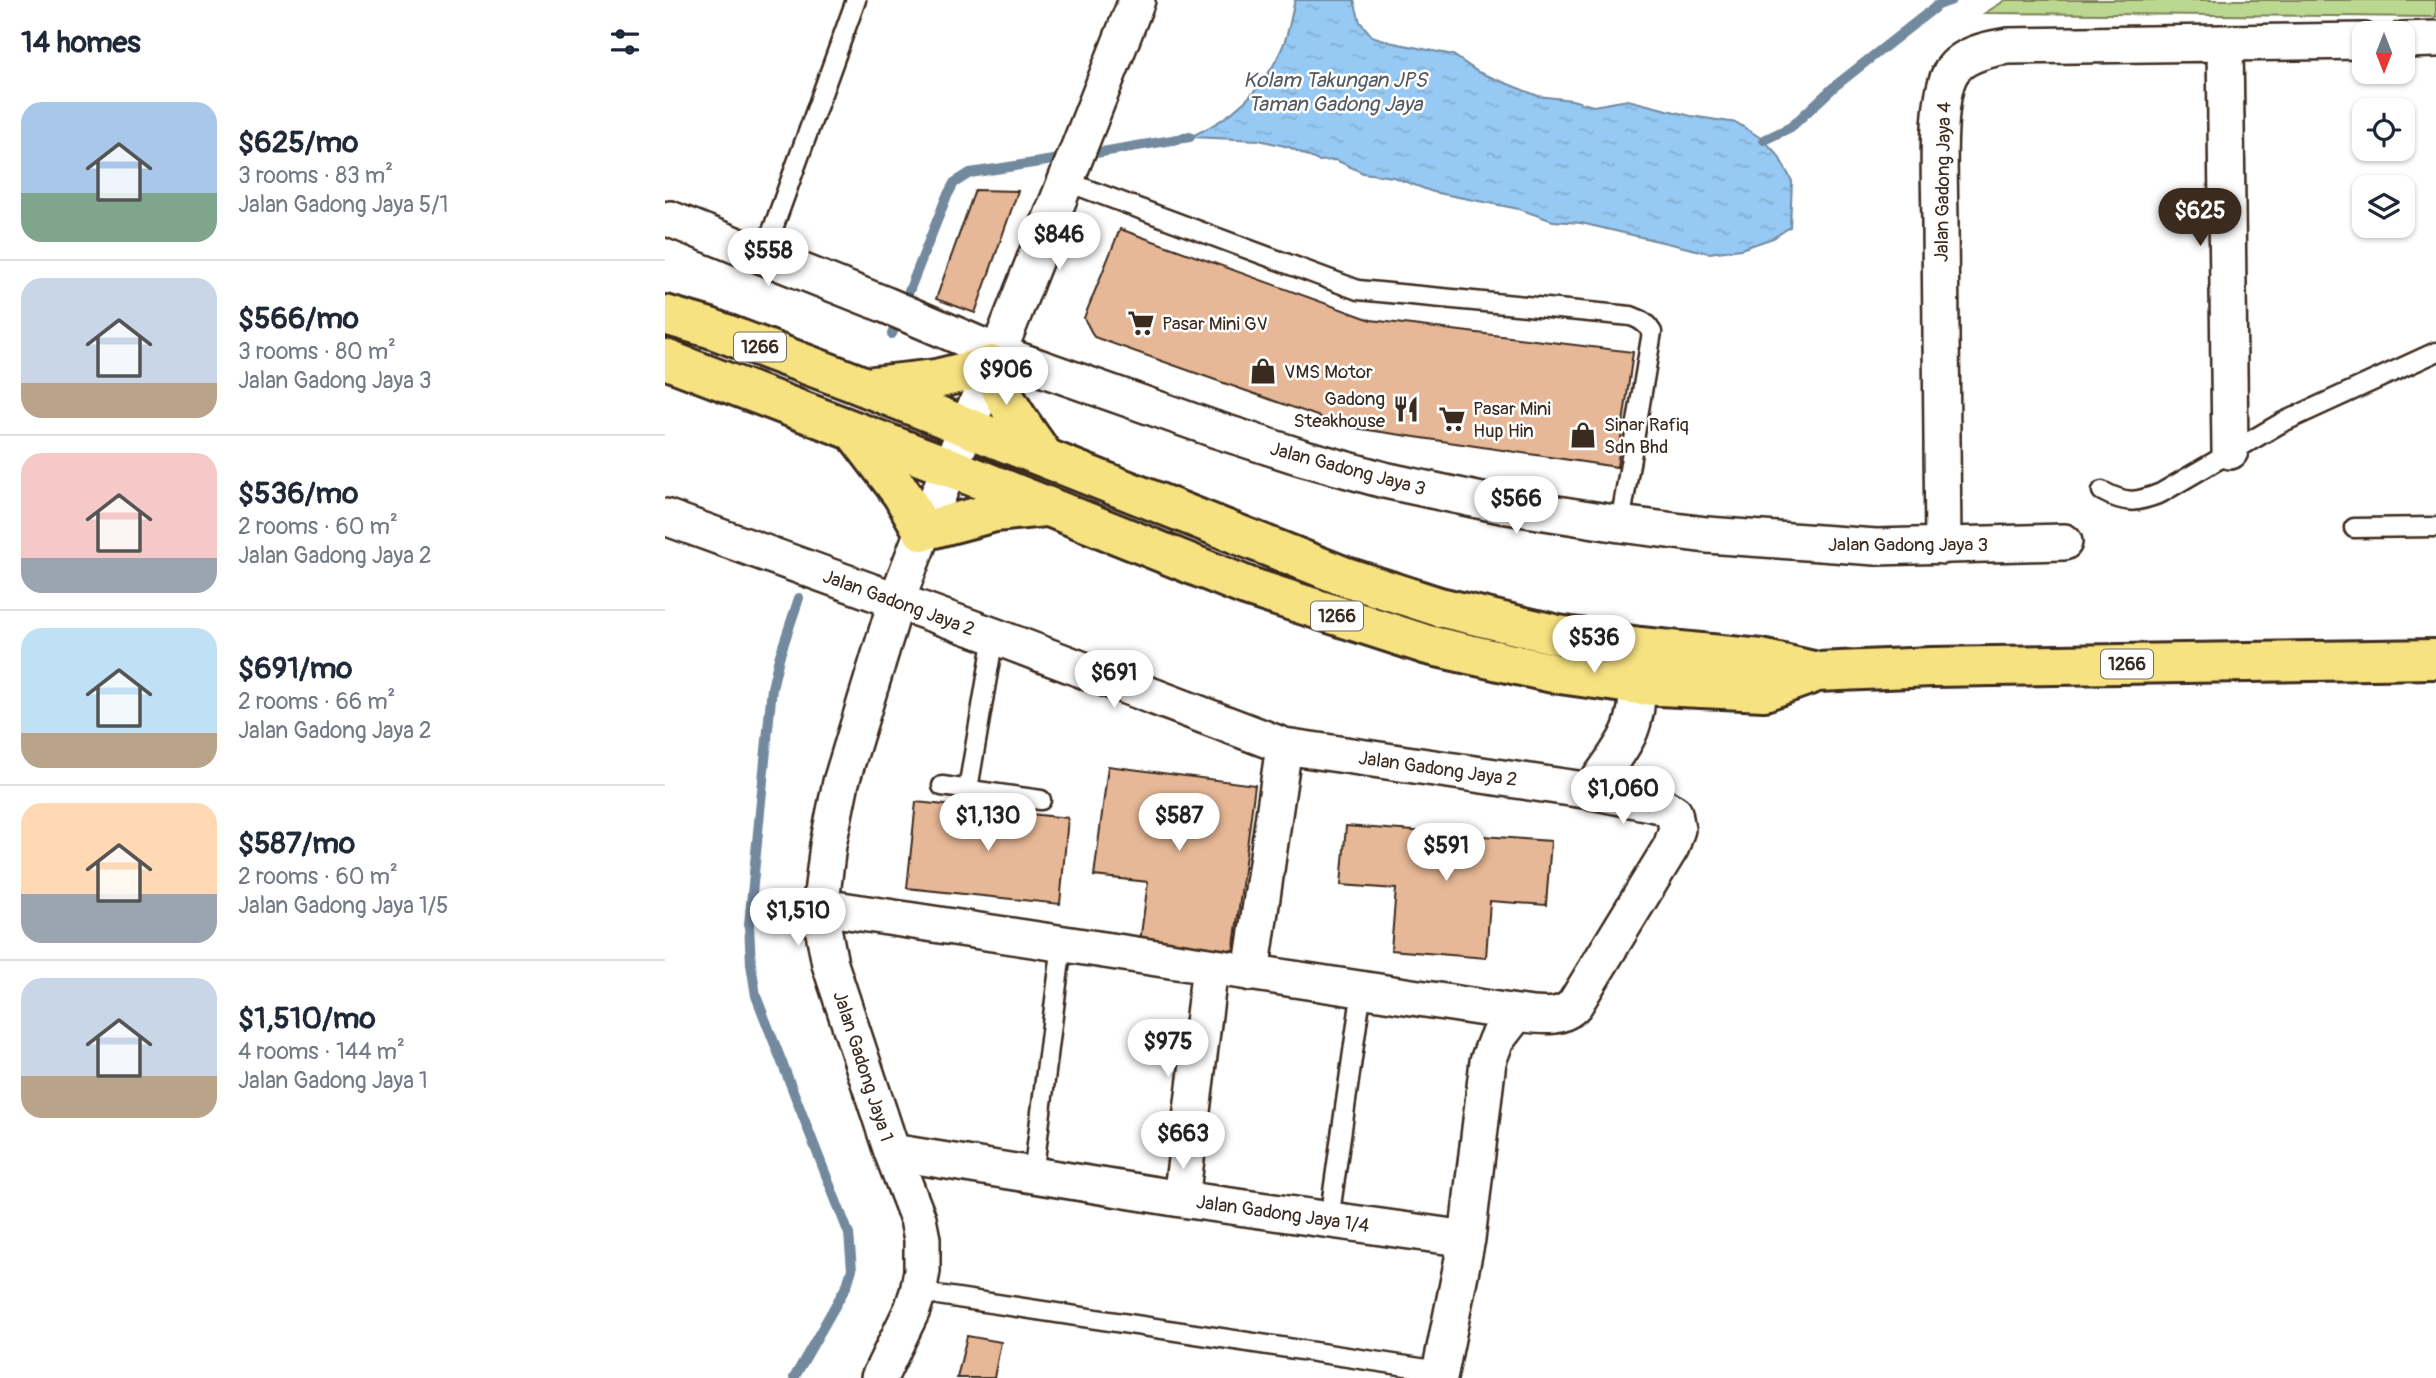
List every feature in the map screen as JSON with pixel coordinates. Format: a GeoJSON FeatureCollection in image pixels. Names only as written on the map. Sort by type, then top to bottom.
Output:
{"type":"FeatureCollection","features":[{"type":"Feature","properties":{"kind":"main road","name":"1266"},"geometry":{"type":"LineString","coordinates":[[665,315],[710,328],[865,387],[1260,545],[1395,595],[1490,621],[1640,648],[1761,659],[1817,672],[1932,667],[2436,659]]}},
{"type":"Feature","properties":{"kind":"main road","name":"1266"},"geometry":{"type":"LineString","coordinates":[[665,359],[949,467],[1246,586],[1428,645],[1553,673],[1638,685],[1763,691],[1817,672]]}},
{"type":"Feature","properties":{"kind":"main road"},"geometry":{"type":"LineString","coordinates":[[865,387],[936,379],[995,359],[998,386],[1005,401],[1044,457]]}},
{"type":"Feature","properties":{"kind":"main road"},"geometry":{"type":"LineString","coordinates":[[854,430],[902,494],[923,531],[995,512],[1049,507]]}},
{"type":"Feature","properties":{"kind":"street","name":"Jalan Gadong Jaya 1"},"geometry":{"type":"LineString","coordinates":[[879,1378],[918,1292],[922,1239],[918,1219],[892,1152],[830,964],[822,922],[828,845],[841,782],[896,602],[1083,135],[1124,4]]}},
{"type":"Feature","properties":{"kind":"street"},"geometry":{"type":"LineString","coordinates":[[2415,40],[2436,39]]}},
{"type":"Feature","properties":{"kind":"street","name":"Jalan Gadong Jaya 4"},"geometry":{"type":"LineString","coordinates":[[1943,546],[1940,169],[1943,97],[1950,74],[1965,60],[1982,51],[2008,46],[2352,41]]}},
{"type":"Feature","properties":{"kind":"street"},"geometry":{"type":"LineString","coordinates":[[2225,44],[2230,451]]}},
{"type":"Feature","properties":{"kind":"street","name":"Jalan Gadong Jaya 3"},"geometry":{"type":"LineString","coordinates":[[670,219],[953,333],[995,359],[1313,461],[1384,480],[1501,505],[1620,524],[1791,542],[1876,547],[2064,542]]}},
{"type":"Feature","properties":{"kind":"street","name":"Jalan Gadong Jaya 2"},"geometry":{"type":"LineString","coordinates":[[665,517],[994,636],[1284,746],[1591,790],[1660,805],[1674,813],[1677,829],[1671,847],[1569,1011],[1553,1016],[1517,1013]]}},
{"type":"Feature","properties":{"kind":"street"},"geometry":{"type":"LineString","coordinates":[[1585,639],[1629,664],[1638,685],[1628,737],[1591,790]]}},
{"type":"Feature","properties":{"kind":"street"},"geometry":{"type":"LineString","coordinates":[[1251,973],[1284,746]]}},
{"type":"Feature","properties":{"kind":"street"},"geometry":{"type":"LineString","coordinates":[[822,906],[1517,1013],[1496,1040],[1488,1062],[1467,1239],[1439,1375]]}},
{"type":"Feature","properties":{"kind":"street"},"geometry":{"type":"LineString","coordinates":[[1181,1199],[1210,967]]}},
{"type":"Feature","properties":{"kind":"street","name":"Jalan Gadong Jaya 1/4"},"geometry":{"type":"LineString","coordinates":[[892,1152],[1181,1199],[1467,1239]]}},
{"type":"Feature","properties":{"kind":"lane"},"geometry":{"type":"LineString","coordinates":[[763,256],[856,0]]}},
{"type":"Feature","properties":{"kind":"lane"},"geometry":{"type":"LineString","coordinates":[[1067,175],[1358,290],[1639,319],[1648,325],[1652,332],[1620,524]]}},
{"type":"Feature","properties":{"kind":"lane"},"geometry":{"type":"LineString","coordinates":[[2102,492],[2121,501],[2142,500],[2161,493],[2281,423],[2436,352]]}},
{"type":"Feature","properties":{"kind":"lane"},"geometry":{"type":"LineString","coordinates":[[2354,528],[2436,527]]}},
{"type":"Feature","properties":{"kind":"lane"},"geometry":{"type":"LineString","coordinates":[[968,789],[994,636]]}},
{"type":"Feature","properties":{"kind":"lane"},"geometry":{"type":"LineString","coordinates":[[942,786],[1041,800]]}},
{"type":"Feature","properties":{"kind":"lane"},"geometry":{"type":"LineString","coordinates":[[1033,1176],[1062,944]]}},
{"type":"Feature","properties":{"kind":"lane"},"geometry":{"type":"LineString","coordinates":[[1329,1220],[1362,989]]}},
{"type":"Feature","properties":{"kind":"lane"},"geometry":{"type":"LineString","coordinates":[[918,1292],[1439,1375]]}},
{"type":"Feature","properties":{"kind":"green space"},"geometry":{"type":"Polygon","coordinates":[[[2006,0],[2436,0],[2436,17],[1985,13],[2006,0]]]}},
{"type":"Feature","properties":{"kind":"water","name":"Kolam Takungan JPS Taman Gadong Jaya"},"geometry":{"type":"Polygon","coordinates":[[[1295,0],[1354,0],[1360,22],[1372,36],[1453,55],[1478,72],[1538,96],[1572,100],[1593,106],[1628,100],[1691,116],[1737,123],[1764,140],[1778,155],[1792,181],[1790,227],[1773,238],[1741,249],[1709,253],[1581,223],[1553,221],[1519,209],[1433,192],[1393,177],[1363,173],[1336,160],[1318,161],[1289,147],[1259,140],[1190,137],[1205,130],[1245,102],[1266,77],[1284,42],[1295,0]]]}},
{"type":"Feature","properties":{"kind":"building"},"geometry":{"type":"Polygon","coordinates":[[[975,190],[1018,191],[975,313],[936,299],[975,190]]]}},
{"type":"Feature","properties":{"kind":"building"},"geometry":{"type":"Polygon","coordinates":[[[1120,229],[1371,320],[1633,352],[1617,467],[1348,427],[1094,337],[1084,318],[1120,229]]]}},
{"type":"Feature","properties":{"kind":"building"},"geometry":{"type":"Polygon","coordinates":[[[1108,766],[1255,785],[1233,954],[1140,942],[1148,882],[1094,876],[1108,766]]]}},
{"type":"Feature","properties":{"kind":"building"},"geometry":{"type":"Polygon","coordinates":[[[916,802],[1068,818],[1060,904],[907,888],[916,802]]]}},
{"type":"Feature","properties":{"kind":"building"},"geometry":{"type":"Polygon","coordinates":[[[1346,826],[1551,841],[1546,905],[1490,901],[1486,958],[1391,950],[1396,889],[1341,885],[1346,826]]]}},
{"type":"Feature","properties":{"kind":"building"},"geometry":{"type":"Polygon","coordinates":[[[967,1336],[1001,1342],[994,1378],[957,1378],[967,1336]]]}},
{"type":"Feature","properties":{"kind":"waterway"},"geometry":{"type":"LineString","coordinates":[[1764,140],[1791,127],[1835,86],[1938,5],[1952,0]]}},
{"type":"Feature","properties":{"kind":"waterway"},"geometry":{"type":"LineString","coordinates":[[1084,155],[1190,137]]}},
{"type":"Feature","properties":{"kind":"waterway"},"geometry":{"type":"LineString","coordinates":[[892,334],[954,183],[970,173],[1066,158]]}},
{"type":"Feature","properties":{"kind":"waterway"},"geometry":{"type":"LineString","coordinates":[[794,1378],[847,1285],[852,1269],[849,1234],[756,996],[751,964],[749,925],[772,688],[799,598]]}},
{"type":"Feature","properties":{"kind":"place","name":"Pasar Mini GV"},"geometry":{"type":"Point","coordinates":[1141,323]}},
{"type":"Feature","properties":{"kind":"place","name":"VMS Motor"},"geometry":{"type":"Point","coordinates":[1263,371]}},
{"type":"Feature","properties":{"kind":"place","name":"Gadong Steakhouse"},"geometry":{"type":"Point","coordinates":[1406,409]}},
{"type":"Feature","properties":{"kind":"place","name":"Pasar Mini Hup Hin"},"geometry":{"type":"Point","coordinates":[1452,419]}},
{"type":"Feature","properties":{"kind":"place","name":"Sinar Rafiq Sdn Bhd"},"geometry":{"type":"Point","coordinates":[1583,435]}}]}
